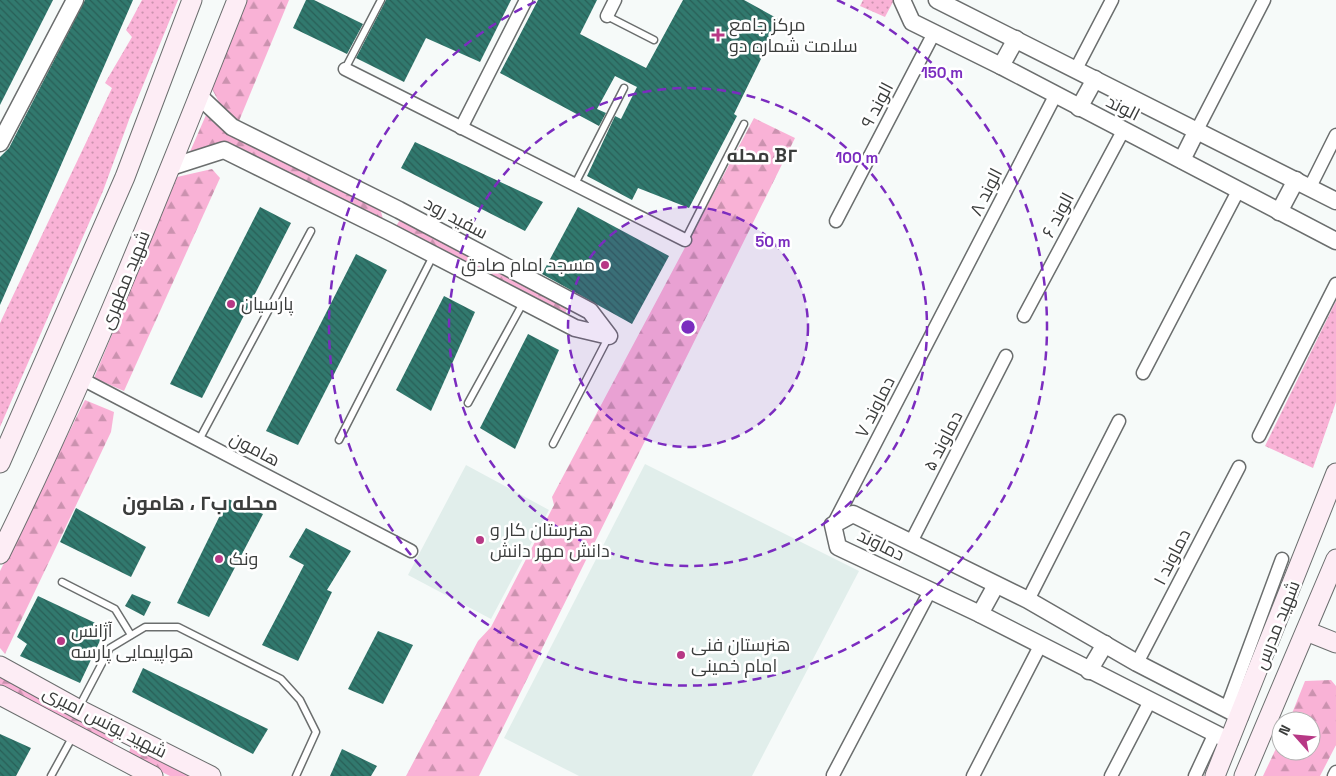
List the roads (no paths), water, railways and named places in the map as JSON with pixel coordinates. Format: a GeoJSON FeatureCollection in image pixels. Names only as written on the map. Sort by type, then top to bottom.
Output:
{"type":"FeatureCollection","features":[{"type":"Feature","properties":{"kind":"main road"},"geometry":{"type":"LineString","coordinates":[[0,463],[125,177],[192,0]]}},
{"type":"Feature","properties":{"kind":"main road","name":"شهید مطهری"},"geometry":{"type":"LineString","coordinates":[[0,554],[51,450],[82,379],[170,167],[236,0]]}},
{"type":"Feature","properties":{"kind":"main road","name":"شهید مدرس"},"geometry":{"type":"LineString","coordinates":[[1215,776],[1223,737],[1336,473]]}},
{"type":"Feature","properties":{"kind":"main road","name":"شهید مدرس"},"geometry":{"type":"LineString","coordinates":[[1244,776],[1336,559]]}},
{"type":"Feature","properties":{"kind":"main road"},"geometry":{"type":"LineString","coordinates":[[1306,631],[1336,643]]}},
{"type":"Feature","properties":{"kind":"main road","name":"شهید یونس امیری"},"geometry":{"type":"LineString","coordinates":[[0,666],[78,709],[211,776]]}},
{"type":"Feature","properties":{"kind":"main road","name":"شهید یونس امیری"},"geometry":{"type":"LineString","coordinates":[[0,696],[153,776]]}},
{"type":"Feature","properties":{"kind":"main road"},"geometry":{"type":"LineString","coordinates":[[116,757],[129,735]]}},
{"type":"Feature","properties":{"kind":"street"},"geometry":{"type":"LineString","coordinates":[[0,143],[75,0]]}},
{"type":"Feature","properties":{"kind":"street"},"geometry":{"type":"LineString","coordinates":[[461,128],[526,0]]}},
{"type":"Feature","properties":{"kind":"street"},"geometry":{"type":"LineString","coordinates":[[607,16],[615,0]]}},
{"type":"Feature","properties":{"kind":"street","name":"الوند"},"geometry":{"type":"LineString","coordinates":[[902,0],[912,22],[1001,66],[1336,241]]}},
{"type":"Feature","properties":{"kind":"street","name":"الوند"},"geometry":{"type":"LineString","coordinates":[[937,0],[963,6],[1016,39],[1196,132],[1336,201]]}},
{"type":"Feature","properties":{"kind":"street"},"geometry":{"type":"LineString","coordinates":[[1076,69],[1112,0]]}},
{"type":"Feature","properties":{"kind":"street"},"geometry":{"type":"LineString","coordinates":[[1182,160],[1264,0]]}},
{"type":"Feature","properties":{"kind":"street","name":"الوند ۹"},"geometry":{"type":"LineString","coordinates":[[836,221],[934,33]]}},
{"type":"Feature","properties":{"kind":"street"},"geometry":{"type":"LineString","coordinates":[[1001,66],[1016,39]]}},
{"type":"Feature","properties":{"kind":"street"},"geometry":{"type":"LineString","coordinates":[[345,69],[685,240]]}},
{"type":"Feature","properties":{"kind":"street"},"geometry":{"type":"LineString","coordinates":[[1079,108],[1095,79]]}},
{"type":"Feature","properties":{"kind":"street","name":"سفید رود"},"geometry":{"type":"LineString","coordinates":[[198,95],[232,127],[399,210],[590,312],[609,336]]}},
{"type":"Feature","properties":{"kind":"street","name":"الوند ۸"},"geometry":{"type":"LineString","coordinates":[[947,304],[1056,96]]}},
{"type":"Feature","properties":{"kind":"street","name":"الوند ۶"},"geometry":{"type":"LineString","coordinates":[[1024,316],[1123,131]]}},
{"type":"Feature","properties":{"kind":"street"},"geometry":{"type":"LineString","coordinates":[[1279,212],[1303,184],[1336,135]]}},
{"type":"Feature","properties":{"kind":"street"},"geometry":{"type":"LineString","coordinates":[[170,167],[224,150],[388,231],[568,325],[609,336]]}},
{"type":"Feature","properties":{"kind":"street"},"geometry":{"type":"LineString","coordinates":[[1144,373],[1238,191]]}},
{"type":"Feature","properties":{"kind":"street"},"geometry":{"type":"LineString","coordinates":[[388,231],[399,210]]}},
{"type":"Feature","properties":{"kind":"street"},"geometry":{"type":"LineString","coordinates":[[1259,436],[1336,284]]}},
{"type":"Feature","properties":{"kind":"street","name":"دماوند ۷"},"geometry":{"type":"LineString","coordinates":[[833,525],[947,304]]}},
{"type":"Feature","properties":{"kind":"street"},"geometry":{"type":"LineString","coordinates":[[568,325],[579,306]]}},
{"type":"Feature","properties":{"kind":"street","name":"دماوند ۵"},"geometry":{"type":"LineString","coordinates":[[911,542],[1006,356]]}},
{"type":"Feature","properties":{"kind":"street","name":"هامون"},"geometry":{"type":"LineString","coordinates":[[82,379],[411,550]]}},
{"type":"Feature","properties":{"kind":"street"},"geometry":{"type":"LineString","coordinates":[[1028,600],[1119,421]]}},
{"type":"Feature","properties":{"kind":"street","name":"دماوند ۱"},"geometry":{"type":"LineString","coordinates":[[1137,662],[1239,468]]}},
{"type":"Feature","properties":{"kind":"street","name":"دماوند"},"geometry":{"type":"LineString","coordinates":[[1223,737],[1150,702],[980,614],[838,547],[833,525],[853,514],[1028,600],[1137,662],[1233,713]]}},
{"type":"Feature","properties":{"kind":"street"},"geometry":{"type":"LineString","coordinates":[[1233,713],[1282,559]]}},
{"type":"Feature","properties":{"kind":"street"},"geometry":{"type":"LineString","coordinates":[[980,614],[996,585]]}},
{"type":"Feature","properties":{"kind":"street"},"geometry":{"type":"LineString","coordinates":[[833,775],[930,591]]}},
{"type":"Feature","properties":{"kind":"street"},"geometry":{"type":"LineString","coordinates":[[1089,671],[1105,644]]}},
{"type":"Feature","properties":{"kind":"street"},"geometry":{"type":"LineString","coordinates":[[973,776],[1040,646]]}},
{"type":"Feature","properties":{"kind":"street"},"geometry":{"type":"LineString","coordinates":[[1111,776],[1150,702]]}},
{"type":"Feature","properties":{"kind":"street"},"geometry":{"type":"LineString","coordinates":[[1194,776],[1223,737]]}},
{"type":"Feature","properties":{"kind":"street"},"geometry":{"type":"LineString","coordinates":[[1334,776],[1336,772]]}},
{"type":"Feature","properties":{"kind":"lane"},"geometry":{"type":"LineString","coordinates":[[345,69],[381,0]]}},
{"type":"Feature","properties":{"kind":"lane"},"geometry":{"type":"LineString","coordinates":[[607,16],[654,40]]}},
{"type":"Feature","properties":{"kind":"lane"},"geometry":{"type":"LineString","coordinates":[[575,184],[624,88]]}},
{"type":"Feature","properties":{"kind":"lane"},"geometry":{"type":"LineString","coordinates":[[685,240],[744,124]]}},
{"type":"Feature","properties":{"kind":"lane"},"geometry":{"type":"LineString","coordinates":[[200,440],[311,231]]}},
{"type":"Feature","properties":{"kind":"lane"},"geometry":{"type":"LineString","coordinates":[[339,440],[433,256]]}},
{"type":"Feature","properties":{"kind":"lane"},"geometry":{"type":"LineString","coordinates":[[468,403],[523,302]]}},
{"type":"Feature","properties":{"kind":"lane"},"geometry":{"type":"LineString","coordinates":[[553,444],[609,336]]}},
{"type":"Feature","properties":{"kind":"lane"},"geometry":{"type":"LineString","coordinates":[[62,582],[115,609],[131,635]]}},
{"type":"Feature","properties":{"kind":"lane"},"geometry":{"type":"LineString","coordinates":[[78,709],[110,648],[145,627],[178,628],[281,680],[300,700],[316,732],[296,776]]}},
{"type":"Feature","properties":{"kind":"lane"},"geometry":{"type":"LineString","coordinates":[[52,776],[73,734]]}},
{"type":"Feature","properties":{"kind":"place","name":"مرکز جامع سلامت شماره دو"},"geometry":{"type":"Point","coordinates":[718,35]}},
{"type":"Feature","properties":{"kind":"place","name":"مسجد امام صادق"},"geometry":{"type":"Point","coordinates":[605,265]}},
{"type":"Feature","properties":{"kind":"place","name":"پارسیان"},"geometry":{"type":"Point","coordinates":[231,304]}},
{"type":"Feature","properties":{"kind":"place","name":"هنرستان کار و دانش مهر دانش"},"geometry":{"type":"Point","coordinates":[480,540]}},
{"type":"Feature","properties":{"kind":"place","name":"ونک"},"geometry":{"type":"Point","coordinates":[219,559]}},
{"type":"Feature","properties":{"kind":"place","name":"آژانس هواپیمایی پارسه"},"geometry":{"type":"Point","coordinates":[61,641]}},
{"type":"Feature","properties":{"kind":"place","name":"هنرستان فنی امام خمینی"},"geometry":{"type":"Point","coordinates":[681,655]}},
{"type":"Feature","properties":{"kind":"district","name":"محله B۲"},"geometry":{"type":"Point","coordinates":[762,155]}},
{"type":"Feature","properties":{"kind":"district","name":"محله ب۲ ، هامون"},"geometry":{"type":"Point","coordinates":[200,503]}}]}
